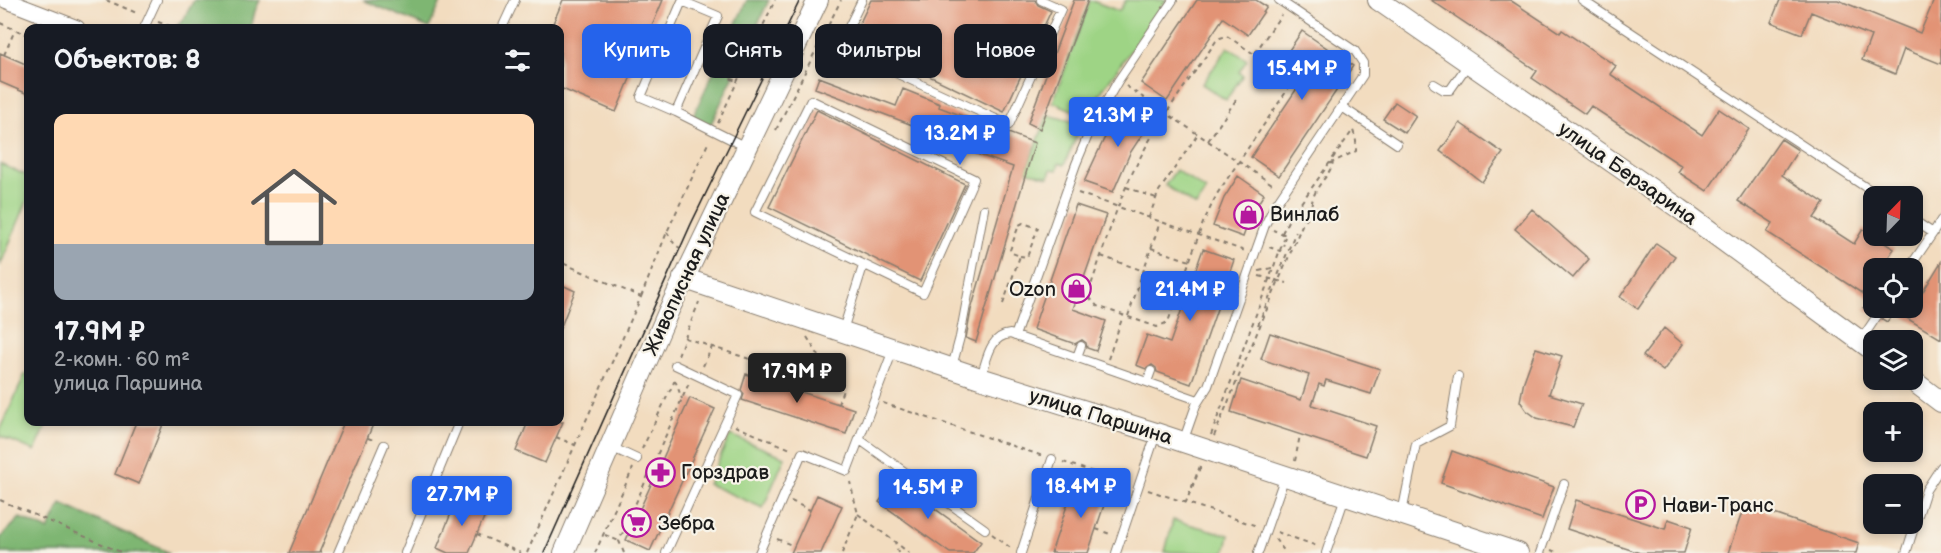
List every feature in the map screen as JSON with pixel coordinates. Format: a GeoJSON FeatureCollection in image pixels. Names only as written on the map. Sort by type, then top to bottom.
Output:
{"type":"FeatureCollection","features":[{"type":"Feature","properties":{"kind":"street"},"geometry":{"type":"LineString","coordinates":[[5,0],[67,24]]}},
{"type":"Feature","properties":{"kind":"street","name":"Живописная улица"},"geometry":{"type":"LineString","coordinates":[[564,553],[608,446],[683,279],[818,0]]}},
{"type":"Feature","properties":{"kind":"street","name":"улица Берзарина"},"geometry":{"type":"LineString","coordinates":[[1378,0],[1680,209],[1863,343]]}},
{"type":"Feature","properties":{"kind":"street","name":"улица Паршина"},"geometry":{"type":"LineString","coordinates":[[683,279],[951,369],[1183,442],[1290,471],[1346,496],[1518,553]]}},
{"type":"Feature","properties":{"kind":"street"},"geometry":{"type":"LineString","coordinates":[[1923,388],[1941,402]]}},
{"type":"Feature","properties":{"kind":"lane"},"geometry":{"type":"LineString","coordinates":[[146,24],[157,0]]}},
{"type":"Feature","properties":{"kind":"lane"},"geometry":{"type":"LineString","coordinates":[[504,24],[515,0]]}},
{"type":"Feature","properties":{"kind":"lane"},"geometry":{"type":"LineString","coordinates":[[862,0],[839,47],[1009,124],[1060,9],[1041,0]]}},
{"type":"Feature","properties":{"kind":"lane"},"geometry":{"type":"LineString","coordinates":[[1015,336],[1091,128],[1118,81],[1173,0]]}},
{"type":"Feature","properties":{"kind":"lane"},"geometry":{"type":"LineString","coordinates":[[1183,442],[1198,400],[1208,386],[1249,273],[1257,244],[1274,207],[1363,75],[1361,59],[1355,51],[1279,0]]}},
{"type":"Feature","properties":{"kind":"lane"},"geometry":{"type":"LineString","coordinates":[[1582,0],[1864,186]]}},
{"type":"Feature","properties":{"kind":"lane"},"geometry":{"type":"LineString","coordinates":[[676,112],[718,16],[682,1],[641,97],[746,147]]}},
{"type":"Feature","properties":{"kind":"lane"},"geometry":{"type":"LineString","coordinates":[[1434,84],[1444,90],[1450,90],[1470,62]]}},
{"type":"Feature","properties":{"kind":"lane"},"geometry":{"type":"LineString","coordinates":[[811,100],[974,179],[923,293],[862,266],[755,212],[811,100]]}},
{"type":"Feature","properties":{"kind":"lane"},"geometry":{"type":"LineString","coordinates":[[1342,107],[1397,144]]}},
{"type":"Feature","properties":{"kind":"lane"},"geometry":{"type":"LineString","coordinates":[[951,369],[960,337],[984,209]]}},
{"type":"Feature","properties":{"kind":"lane"},"geometry":{"type":"LineString","coordinates":[[1916,258],[1941,220]]}},
{"type":"Feature","properties":{"kind":"lane"},"geometry":{"type":"LineString","coordinates":[[1923,226],[1933,233]]}},
{"type":"Feature","properties":{"kind":"lane"},"geometry":{"type":"LineString","coordinates":[[842,333],[862,266]]}},
{"type":"Feature","properties":{"kind":"lane"},"geometry":{"type":"LineString","coordinates":[[980,378],[995,341],[1004,335],[1015,336],[1198,400]]}},
{"type":"Feature","properties":{"kind":"lane"},"geometry":{"type":"LineString","coordinates":[[1077,357],[1081,346]]}},
{"type":"Feature","properties":{"kind":"lane"},"geometry":{"type":"LineString","coordinates":[[759,553],[802,453],[847,471],[893,350]]}},
{"type":"Feature","properties":{"kind":"lane"},"geometry":{"type":"LineString","coordinates":[[666,553],[738,395],[675,365]]}},
{"type":"Feature","properties":{"kind":"lane"},"geometry":{"type":"LineString","coordinates":[[1147,382],[1151,370]]}},
{"type":"Feature","properties":{"kind":"lane"},"geometry":{"type":"LineString","coordinates":[[1402,514],[1416,444],[1450,426],[1458,376]]}},
{"type":"Feature","properties":{"kind":"lane"},"geometry":{"type":"LineString","coordinates":[[405,553],[457,426]]}},
{"type":"Feature","properties":{"kind":"lane"},"geometry":{"type":"LineString","coordinates":[[1116,553],[1156,433]]}},
{"type":"Feature","properties":{"kind":"lane"},"geometry":{"type":"LineString","coordinates":[[860,440],[985,529]]}},
{"type":"Feature","properties":{"kind":"lane"},"geometry":{"type":"LineString","coordinates":[[338,553],[384,445]]}},
{"type":"Feature","properties":{"kind":"lane"},"geometry":{"type":"LineString","coordinates":[[608,446],[638,459]]}},
{"type":"Feature","properties":{"kind":"lane"},"geometry":{"type":"LineString","coordinates":[[1019,553],[1052,459]]}},
{"type":"Feature","properties":{"kind":"lane"},"geometry":{"type":"LineString","coordinates":[[1906,553],[1926,490],[1941,467]]}},
{"type":"Feature","properties":{"kind":"lane"},"geometry":{"type":"LineString","coordinates":[[1258,553],[1290,471]]}},
{"type":"Feature","properties":{"kind":"lane"},"geometry":{"type":"LineString","coordinates":[[1540,553],[1564,484]]}},
{"type":"Feature","properties":{"kind":"lane"},"geometry":{"type":"LineString","coordinates":[[1327,551],[1346,496]]}},
{"type":"Feature","properties":{"kind":"path"},"geometry":{"type":"LineString","coordinates":[[527,553],[641,297],[667,232],[775,0]]}},
{"type":"Feature","properties":{"kind":"path"},"geometry":{"type":"LineString","coordinates":[[1255,54],[1280,16]]}},
{"type":"Feature","properties":{"kind":"path"},"geometry":{"type":"LineString","coordinates":[[0,23],[24,33]]}},
{"type":"Feature","properties":{"kind":"path"},"geometry":{"type":"LineString","coordinates":[[4,55],[15,29]]}},
{"type":"Feature","properties":{"kind":"path"},"geometry":{"type":"LineString","coordinates":[[1227,36],[1284,74],[1289,84],[1217,194],[1199,235],[1170,316],[1165,324],[1157,327],[1097,306],[1090,298],[1090,288],[1126,187],[1146,147],[1167,114],[1220,38],[1227,36]]}},
{"type":"Feature","properties":{"kind":"path"},"geometry":{"type":"LineString","coordinates":[[697,63],[736,81]]}},
{"type":"Feature","properties":{"kind":"path"},"geometry":{"type":"LineString","coordinates":[[1135,92],[1272,184]]}},
{"type":"Feature","properties":{"kind":"path"},"geometry":{"type":"LineString","coordinates":[[1208,141],[1238,97]]}},
{"type":"Feature","properties":{"kind":"path"},"geometry":{"type":"LineString","coordinates":[[1212,437],[1286,234],[1282,234],[1298,208],[1329,164],[1353,130],[1356,150],[1329,164]]}},
{"type":"Feature","properties":{"kind":"path"},"geometry":{"type":"LineString","coordinates":[[1149,218],[1156,198],[1198,134]]}},
{"type":"Feature","properties":{"kind":"path"},"geometry":{"type":"LineString","coordinates":[[1212,437],[1316,192],[1328,175],[1333,162]]}},
{"type":"Feature","properties":{"kind":"path"},"geometry":{"type":"LineString","coordinates":[[1126,187],[1156,198]]}},
{"type":"Feature","properties":{"kind":"path"},"geometry":{"type":"LineString","coordinates":[[1080,194],[1238,249]]}},
{"type":"Feature","properties":{"kind":"path"},"geometry":{"type":"LineString","coordinates":[[1298,208],[1305,222]]}},
{"type":"Feature","properties":{"kind":"path"},"geometry":{"type":"LineString","coordinates":[[1109,356],[1160,222]]}},
{"type":"Feature","properties":{"kind":"path"},"geometry":{"type":"LineString","coordinates":[[1023,223],[1038,228],[1027,257],[1020,256],[1010,250],[1018,225],[1023,223]]}},
{"type":"Feature","properties":{"kind":"path"},"geometry":{"type":"LineString","coordinates":[[1212,437],[1296,231]]}},
{"type":"Feature","properties":{"kind":"path"},"geometry":{"type":"LineString","coordinates":[[1257,244],[1280,251],[1284,244]]}},
{"type":"Feature","properties":{"kind":"path"},"geometry":{"type":"LineString","coordinates":[[1151,248],[1190,261]]}},
{"type":"Feature","properties":{"kind":"path"},"geometry":{"type":"LineString","coordinates":[[1003,304],[1020,256]]}},
{"type":"Feature","properties":{"kind":"path"},"geometry":{"type":"LineString","coordinates":[[1101,256],[1181,285]]}},
{"type":"Feature","properties":{"kind":"path"},"geometry":{"type":"LineString","coordinates":[[564,264],[641,297]]}},
{"type":"Feature","properties":{"kind":"path"},"geometry":{"type":"LineString","coordinates":[[1249,273],[1273,268]]}},
{"type":"Feature","properties":{"kind":"path"},"geometry":{"type":"LineString","coordinates":[[1249,273],[1287,283]]}},
{"type":"Feature","properties":{"kind":"path"},"geometry":{"type":"LineString","coordinates":[[682,399],[675,380],[675,365],[701,297]]}},
{"type":"Feature","properties":{"kind":"path"},"geometry":{"type":"LineString","coordinates":[[805,333],[841,389],[838,404]]}},
{"type":"Feature","properties":{"kind":"path"},"geometry":{"type":"LineString","coordinates":[[685,338],[764,364],[760,379]]}},
{"type":"Feature","properties":{"kind":"path"},"geometry":{"type":"LineString","coordinates":[[624,553],[619,540],[682,399],[712,347]]}},
{"type":"Feature","properties":{"kind":"path"},"geometry":{"type":"LineString","coordinates":[[802,392],[806,378]]}},
{"type":"Feature","properties":{"kind":"path"},"geometry":{"type":"LineString","coordinates":[[595,553],[675,380]]}},
{"type":"Feature","properties":{"kind":"path"},"geometry":{"type":"LineString","coordinates":[[875,400],[1327,551]]}},
{"type":"Feature","properties":{"kind":"path"},"geometry":{"type":"LineString","coordinates":[[725,422],[802,453]]}},
{"type":"Feature","properties":{"kind":"path"},"geometry":{"type":"LineString","coordinates":[[1290,471],[1300,435]]}},
{"type":"Feature","properties":{"kind":"path"},"geometry":{"type":"LineString","coordinates":[[556,437],[575,445]]}},
{"type":"Feature","properties":{"kind":"path"},"geometry":{"type":"LineString","coordinates":[[1186,502],[1203,459]]}},
{"type":"Feature","properties":{"kind":"path"},"geometry":{"type":"LineString","coordinates":[[842,553],[858,514],[847,471]]}},
{"type":"Feature","properties":{"kind":"path"},"geometry":{"type":"LineString","coordinates":[[782,497],[810,510]]}},
{"type":"Feature","properties":{"kind":"path"},"geometry":{"type":"LineString","coordinates":[[0,500],[123,553]]}},
{"type":"Feature","properties":{"kind":"path"},"geometry":{"type":"LineString","coordinates":[[858,514],[909,553]]}},
{"type":"Feature","properties":{"kind":"path"},"geometry":{"type":"LineString","coordinates":[[985,529],[1019,553]]}},
{"type":"Feature","properties":{"kind":"path"},"geometry":{"type":"LineString","coordinates":[[1096,529],[1121,538]]}},
{"type":"Feature","properties":{"kind":"path"},"geometry":{"type":"LineString","coordinates":[[1266,529],[1286,553]]}},
{"type":"Feature","properties":{"kind":"path"},"geometry":{"type":"LineString","coordinates":[[477,534],[521,553]]}},
{"type":"Feature","properties":{"kind":"path"},"geometry":{"type":"LineString","coordinates":[[603,534],[619,540]]}},
{"type":"Feature","properties":{"kind":"path"},"geometry":{"type":"LineString","coordinates":[[767,534],[794,546]]}},
{"type":"Feature","properties":{"kind":"path"},"geometry":{"type":"LineString","coordinates":[[895,542],[898,553]]}},
{"type":"Feature","properties":{"kind":"green space"},"geometry":{"type":"Polygon","coordinates":[[[194,0],[260,0],[252,24],[179,24],[194,0]]]}},
{"type":"Feature","properties":{"kind":"green space"},"geometry":{"type":"Polygon","coordinates":[[[363,0],[442,0],[431,24],[420,24],[363,0]]]}},
{"type":"Feature","properties":{"kind":"green space"},"geometry":{"type":"Polygon","coordinates":[[[747,0],[769,0],[758,24],[736,24],[747,0]]]}},
{"type":"Feature","properties":{"kind":"green space"},"geometry":{"type":"Polygon","coordinates":[[[1090,0],[1119,11],[1126,0],[1167,0],[1086,116],[1053,102],[1090,0]]]}},
{"type":"Feature","properties":{"kind":"green space"},"geometry":{"type":"Polygon","coordinates":[[[1228,47],[1247,60],[1239,72],[1243,75],[1226,100],[1202,84],[1228,47]]]}},
{"type":"Feature","properties":{"kind":"green space"},"geometry":{"type":"Polygon","coordinates":[[[711,78],[733,78],[711,124],[702,127],[692,118],[711,78]]]}},
{"type":"Feature","properties":{"kind":"green space"},"geometry":{"type":"Polygon","coordinates":[[[1048,115],[1082,124],[1064,165],[1059,163],[1057,170],[1051,169],[1049,177],[1026,171],[1048,115]]]}},
{"type":"Feature","properties":{"kind":"green space"},"geometry":{"type":"Polygon","coordinates":[[[0,164],[24,174],[24,209],[0,266],[0,164]]]}},
{"type":"Feature","properties":{"kind":"green space"},"geometry":{"type":"Polygon","coordinates":[[[1176,170],[1206,190],[1196,206],[1165,185],[1176,170]]]}},
{"type":"Feature","properties":{"kind":"green space"},"geometry":{"type":"Polygon","coordinates":[[[24,376],[24,426],[46,426],[35,451],[0,436],[0,431],[24,376]]]}},
{"type":"Feature","properties":{"kind":"green space"},"geometry":{"type":"Polygon","coordinates":[[[730,435],[785,457],[763,508],[708,484],[730,435]]]}},
{"type":"Feature","properties":{"kind":"green space"},"geometry":{"type":"Polygon","coordinates":[[[61,504],[170,553],[0,553],[0,538],[20,518],[48,530],[61,504]]]}},
{"type":"Feature","properties":{"kind":"green space"},"geometry":{"type":"Polygon","coordinates":[[[1173,520],[1229,535],[1225,553],[1165,552],[1173,520]]]}},
{"type":"Feature","properties":{"kind":"building"},"geometry":{"type":"Polygon","coordinates":[[[563,0],[663,0],[653,24],[582,24],[582,78],[630,78],[616,112],[564,90],[564,24],[553,24],[563,0]]]}},
{"type":"Feature","properties":{"kind":"building"},"geometry":{"type":"Polygon","coordinates":[[[871,0],[1035,0],[1038,5],[1051,11],[1045,24],[954,24],[954,78],[1020,78],[1004,112],[933,78],[942,78],[942,24],[859,24],[871,0]]]}},
{"type":"Feature","properties":{"kind":"building"},"geometry":{"type":"Polygon","coordinates":[[[1074,0],[1088,0],[1040,129],[1028,123],[1045,78],[1057,78],[1057,45],[1074,0]]]}},
{"type":"Feature","properties":{"kind":"building"},"geometry":{"type":"Polygon","coordinates":[[[1197,0],[1256,0],[1267,7],[1248,35],[1223,18],[1167,101],[1141,83],[1197,0]]]}},
{"type":"Feature","properties":{"kind":"building"},"geometry":{"type":"Polygon","coordinates":[[[1431,0],[1510,0],[1560,33],[1562,30],[1616,66],[1610,74],[1702,135],[1719,109],[1749,129],[1707,191],[1678,172],[1682,166],[1591,106],[1585,114],[1532,78],[1537,71],[1431,0]]]}},
{"type":"Feature","properties":{"kind":"building"},"geometry":{"type":"Polygon","coordinates":[[[1780,0],[1838,0],[1920,33],[1934,0],[1941,0],[1941,64],[1904,49],[1895,74],[1862,60],[1871,36],[1811,12],[1802,34],[1771,22],[1780,0]]]}},
{"type":"Feature","properties":{"kind":"building"},"geometry":{"type":"Polygon","coordinates":[[[1302,31],[1353,66],[1279,176],[1251,157],[1306,75],[1283,59],[1302,31]]]}},
{"type":"Feature","properties":{"kind":"building"},"geometry":{"type":"Polygon","coordinates":[[[0,53],[24,63],[24,92],[0,82],[0,53]]]}},
{"type":"Feature","properties":{"kind":"building"},"geometry":{"type":"Polygon","coordinates":[[[819,78],[822,78],[896,106],[903,89],[940,104],[939,107],[1035,143],[976,342],[966,338],[971,310],[1013,167],[963,149],[965,145],[815,88],[819,78]]]}},
{"type":"Feature","properties":{"kind":"building"},"geometry":{"type":"Polygon","coordinates":[[[1129,101],[1153,118],[1130,153],[1113,192],[1084,182],[1104,139],[1129,101]]]}},
{"type":"Feature","properties":{"kind":"building"},"geometry":{"type":"Polygon","coordinates":[[[1395,102],[1416,116],[1405,133],[1383,119],[1395,102]]]}},
{"type":"Feature","properties":{"kind":"building"},"geometry":{"type":"Polygon","coordinates":[[[817,110],[965,184],[920,281],[769,207],[817,110]]]}},
{"type":"Feature","properties":{"kind":"building"},"geometry":{"type":"Polygon","coordinates":[[[1460,123],[1503,153],[1482,182],[1440,151],[1460,123]]]}},
{"type":"Feature","properties":{"kind":"building"},"geometry":{"type":"Polygon","coordinates":[[[1781,139],[1798,150],[1782,175],[1824,203],[1814,218],[1854,244],[1863,229],[1863,246],[1889,246],[1894,249],[1888,258],[1863,258],[1863,294],[1767,232],[1773,223],[1738,201],[1781,139]]]}},
{"type":"Feature","properties":{"kind":"building"},"geometry":{"type":"Polygon","coordinates":[[[1238,176],[1264,194],[1252,213],[1243,237],[1213,226],[1224,198],[1238,176]]]}},
{"type":"Feature","properties":{"kind":"building"},"geometry":{"type":"Polygon","coordinates":[[[1076,205],[1106,215],[1073,309],[1106,321],[1096,351],[1087,348],[1086,343],[1082,340],[1075,344],[1033,329],[1076,205]]]}},
{"type":"Feature","properties":{"kind":"building"},"geometry":{"type":"Polygon","coordinates":[[[1532,209],[1589,259],[1573,278],[1515,229],[1532,209]]]}},
{"type":"Feature","properties":{"kind":"building"},"geometry":{"type":"Polygon","coordinates":[[[1656,243],[1675,256],[1638,309],[1620,297],[1656,243]]]}},
{"type":"Feature","properties":{"kind":"building"},"geometry":{"type":"Polygon","coordinates":[[[1203,249],[1234,260],[1191,384],[1157,372],[1152,365],[1146,369],[1136,365],[1147,335],[1170,343],[1203,249]]]}},
{"type":"Feature","properties":{"kind":"building"},"geometry":{"type":"Polygon","coordinates":[[[1941,262],[1941,339],[1906,318],[1923,318],[1923,292],[1941,262]]]}},
{"type":"Feature","properties":{"kind":"building"},"geometry":{"type":"Polygon","coordinates":[[[564,286],[575,291],[564,319],[564,286]]]}},
{"type":"Feature","properties":{"kind":"building"},"geometry":{"type":"Polygon","coordinates":[[[1664,328],[1683,344],[1663,371],[1643,356],[1664,328]]]}},
{"type":"Feature","properties":{"kind":"building"},"geometry":{"type":"Polygon","coordinates":[[[1270,333],[1380,369],[1371,394],[1326,380],[1324,386],[1319,384],[1312,405],[1376,426],[1366,456],[1231,412],[1241,380],[1301,400],[1309,375],[1261,359],[1270,333]]]}},
{"type":"Feature","properties":{"kind":"building"},"geometry":{"type":"Polygon","coordinates":[[[1536,348],[1562,356],[1549,394],[1582,404],[1573,427],[1537,418],[1526,410],[1520,401],[1524,381],[1536,348]]]}},
{"type":"Feature","properties":{"kind":"building"},"geometry":{"type":"Polygon","coordinates":[[[746,374],[854,409],[846,434],[742,400],[744,394],[741,390],[746,374]]]}},
{"type":"Feature","properties":{"kind":"building"},"geometry":{"type":"Polygon","coordinates":[[[690,398],[715,409],[650,551],[626,540],[690,398]]]}},
{"type":"Feature","properties":{"kind":"building"},"geometry":{"type":"Polygon","coordinates":[[[134,426],[162,426],[139,484],[115,474],[134,426]]]}},
{"type":"Feature","properties":{"kind":"building"},"geometry":{"type":"Polygon","coordinates":[[[342,426],[372,426],[319,553],[289,553],[342,426]]]}},
{"type":"Feature","properties":{"kind":"building"},"geometry":{"type":"Polygon","coordinates":[[[526,426],[561,426],[545,463],[516,451],[526,426]]]}},
{"type":"Feature","properties":{"kind":"building"},"geometry":{"type":"Polygon","coordinates":[[[1452,451],[1554,487],[1542,519],[1441,483],[1452,451]]]}},
{"type":"Feature","properties":{"kind":"building"},"geometry":{"type":"Polygon","coordinates":[[[1076,479],[1109,490],[1088,553],[1051,553],[1076,479]]]}},
{"type":"Feature","properties":{"kind":"building"},"geometry":{"type":"Polygon","coordinates":[[[895,480],[981,542],[973,553],[950,553],[879,502],[895,480]]]}},
{"type":"Feature","properties":{"kind":"building"},"geometry":{"type":"Polygon","coordinates":[[[817,495],[842,506],[821,553],[791,553],[817,495]]]}},
{"type":"Feature","properties":{"kind":"building"},"geometry":{"type":"Polygon","coordinates":[[[458,496],[488,508],[469,553],[448,553],[437,548],[458,496]]]}},
{"type":"Feature","properties":{"kind":"building"},"geometry":{"type":"Polygon","coordinates":[[[1576,500],[1665,529],[1668,519],[1692,527],[1684,553],[1640,553],[1567,529],[1576,500]]]}},
{"type":"Feature","properties":{"kind":"building"},"geometry":{"type":"Polygon","coordinates":[[[1745,504],[1859,543],[1856,553],[1728,553],[1745,504]]]}},
{"type":"Feature","properties":{"kind":"tram line"},"geometry":{"type":"LineString","coordinates":[[544,553],[691,224],[800,0]]}},
{"type":"Feature","properties":{"kind":"place","name":"Винлаб"},"geometry":{"type":"Point","coordinates":[1249,214]}},
{"type":"Feature","properties":{"kind":"place","name":"Ozon"},"geometry":{"type":"Point","coordinates":[1077,289]}},
{"type":"Feature","properties":{"kind":"place","name":"Горздрав"},"geometry":{"type":"Point","coordinates":[660,472]}},
{"type":"Feature","properties":{"kind":"place","name":"Нави-Транс"},"geometry":{"type":"Point","coordinates":[1641,505]}},
{"type":"Feature","properties":{"kind":"place","name":"Зебра"},"geometry":{"type":"Point","coordinates":[637,523]}}]}
